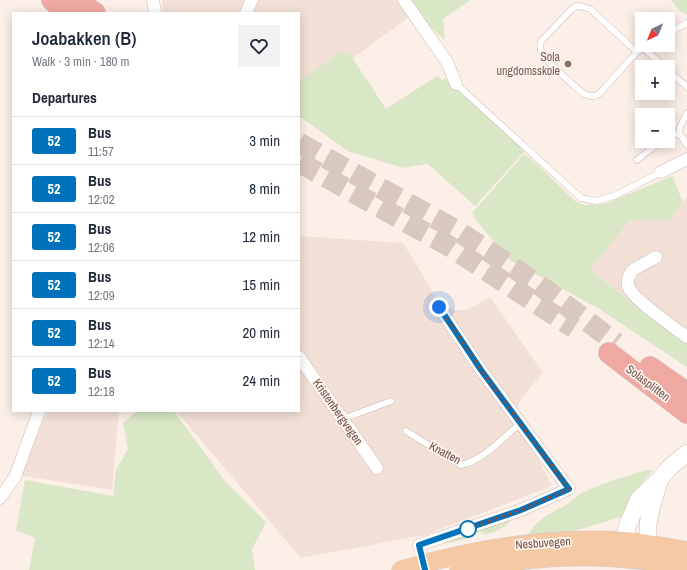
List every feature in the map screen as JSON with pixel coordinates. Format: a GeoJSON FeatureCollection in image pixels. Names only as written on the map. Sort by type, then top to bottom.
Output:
{"type":"FeatureCollection","features":[{"type":"Feature","properties":{"kind":"highway"},"geometry":{"type":"LineString","coordinates":[[52,0],[67,12]]}},
{"type":"Feature","properties":{"kind":"highway"},"geometry":{"type":"LineString","coordinates":[[77,0],[94,12]]}},
{"type":"Feature","properties":{"kind":"highway","name":"Solasplitten"},"geometry":{"type":"LineString","coordinates":[[687,393],[612,348],[687,413]]}},
{"type":"Feature","properties":{"kind":"main road","name":"Nesbuvegen"},"geometry":{"type":"LineString","coordinates":[[401,570],[424,567],[510,545],[551,541],[595,540],[624,542],[648,544],[687,551]]}},
{"type":"Feature","properties":{"kind":"main road","name":"Nesbuvegen"},"geometry":{"type":"LineString","coordinates":[[458,570],[512,561],[548,558],[597,557],[635,559],[687,566]]}},
{"type":"Feature","properties":{"kind":"street"},"geometry":{"type":"LineString","coordinates":[[153,0],[155,12]]}},
{"type":"Feature","properties":{"kind":"street"},"geometry":{"type":"LineString","coordinates":[[246,12],[252,0]]}},
{"type":"Feature","properties":{"kind":"street"},"geometry":{"type":"LineString","coordinates":[[404,0],[447,62],[456,84]]}},
{"type":"Feature","properties":{"kind":"street"},"geometry":{"type":"LineString","coordinates":[[662,172],[687,159]]}},
{"type":"Feature","properties":{"kind":"street"},"geometry":{"type":"LineString","coordinates":[[656,257],[632,271],[628,280],[628,285],[634,294],[645,304],[687,337]]}},
{"type":"Feature","properties":{"kind":"street"},"geometry":{"type":"LineString","coordinates":[[424,567],[418,542],[521,510],[569,489],[481,370],[439,307]]}},
{"type":"Feature","properties":{"kind":"street","name":"Kristenbergvegen"},"geometry":{"type":"LineString","coordinates":[[300,359],[377,468]]}},
{"type":"Feature","properties":{"kind":"street"},"geometry":{"type":"LineString","coordinates":[[0,498],[15,477],[39,412]]}},
{"type":"Feature","properties":{"kind":"street"},"geometry":{"type":"LineString","coordinates":[[660,479],[653,500],[648,524],[648,544],[635,559],[624,542],[628,524],[639,499],[683,456]]}},
{"type":"Feature","properties":{"kind":"lane"},"geometry":{"type":"LineString","coordinates":[[576,6],[580,6],[590,9],[637,52],[599,94],[591,97],[584,94],[549,61],[541,50],[540,46],[542,41],[572,9],[576,6]]}},
{"type":"Feature","properties":{"kind":"lane"},"geometry":{"type":"LineString","coordinates":[[675,30],[687,23]]}},
{"type":"Feature","properties":{"kind":"lane"},"geometry":{"type":"LineString","coordinates":[[650,52],[658,60]]}},
{"type":"Feature","properties":{"kind":"lane"},"geometry":{"type":"LineString","coordinates":[[675,76],[687,87]]}},
{"type":"Feature","properties":{"kind":"lane"},"geometry":{"type":"LineString","coordinates":[[456,84],[582,198],[596,201],[614,196],[662,172]]}},
{"type":"Feature","properties":{"kind":"lane"},"geometry":{"type":"LineString","coordinates":[[687,113],[680,126],[679,133],[687,145]]}},
{"type":"Feature","properties":{"kind":"lane"},"geometry":{"type":"LineString","coordinates":[[675,134],[679,133]]}},
{"type":"Feature","properties":{"kind":"lane"},"geometry":{"type":"LineString","coordinates":[[637,160],[653,148]]}},
{"type":"Feature","properties":{"kind":"lane"},"geometry":{"type":"LineString","coordinates":[[343,419],[391,401]]}},
{"type":"Feature","properties":{"kind":"lane","name":"Knatten"},"geometry":{"type":"LineString","coordinates":[[406,431],[461,465],[470,463],[482,456],[521,423]]}},
{"type":"Feature","properties":{"kind":"shaded area"},"geometry":{"type":"Polygon","coordinates":[[[162,0],[396,0],[409,17],[300,97],[300,12],[163,12],[162,0]]]}},
{"type":"Feature","properties":{"kind":"shaded area"},"geometry":{"type":"Polygon","coordinates":[[[687,197],[687,343],[590,270],[630,220],[669,220],[687,197]]]}},
{"type":"Feature","properties":{"kind":"shaded area"},"geometry":{"type":"Polygon","coordinates":[[[300,236],[403,243],[436,297],[446,306],[455,310],[465,310],[490,297],[543,373],[523,396],[518,405],[516,415],[552,486],[425,535],[301,558],[177,412],[300,412],[300,236]]]}},
{"type":"Feature","properties":{"kind":"shaded area"},"geometry":{"type":"Polygon","coordinates":[[[48,412],[119,412],[112,490],[17,475],[48,412]]]}},
{"type":"Feature","properties":{"kind":"green space"},"geometry":{"type":"Polygon","coordinates":[[[407,0],[470,0],[443,19],[445,40],[419,17],[407,0]]]}},
{"type":"Feature","properties":{"kind":"green space"},"geometry":{"type":"Polygon","coordinates":[[[671,0],[687,0],[687,15],[679,10],[671,0]]]}},
{"type":"Feature","properties":{"kind":"green space"},"geometry":{"type":"Polygon","coordinates":[[[340,52],[349,53],[386,109],[437,76],[443,80],[445,78],[525,151],[475,206],[421,158],[427,164],[403,168],[348,151],[300,117],[300,80],[340,52]]]}},
{"type":"Feature","properties":{"kind":"green space"},"geometry":{"type":"Polygon","coordinates":[[[524,154],[536,163],[575,201],[585,205],[604,204],[672,176],[683,202],[669,220],[630,220],[590,270],[687,343],[687,367],[599,309],[508,259],[476,220],[472,213],[524,154]]]}},
{"type":"Feature","properties":{"kind":"green space"},"geometry":{"type":"Polygon","coordinates":[[[136,412],[175,412],[225,481],[266,522],[252,549],[255,570],[29,570],[35,538],[16,530],[25,480],[113,496],[116,470],[128,449],[123,423],[136,412]]]}},
{"type":"Feature","properties":{"kind":"green space"},"geometry":{"type":"Polygon","coordinates":[[[648,470],[653,470],[638,488],[621,517],[568,533],[528,538],[533,527],[537,523],[581,494],[608,482],[648,470]]]}},
{"type":"Feature","properties":{"kind":"green space"},"geometry":{"type":"Polygon","coordinates":[[[512,519],[503,528],[492,533],[484,535],[483,532],[473,533],[474,537],[448,543],[445,542],[512,519]]]}},
{"type":"Feature","properties":{"kind":"tunnel"},"geometry":{"type":"LineString","coordinates":[[300,144],[456,230],[538,284],[616,343]]}},
{"type":"Feature","properties":{"kind":"tunnel"},"geometry":{"type":"LineString","coordinates":[[300,163],[449,246],[574,328]]}},
{"type":"Feature","properties":{"kind":"bus line","name":"52"},"geometry":{"type":"LineString","coordinates":[[425,570],[419,545],[521,510],[569,489],[481,370],[439,307]]}},
{"type":"Feature","properties":{"kind":"place","name":"Sola ungdomsskole"},"geometry":{"type":"Point","coordinates":[568,64]}},
{"type":"Feature","properties":{"kind":"route"},"geometry":{"type":"LineString","coordinates":[[439,307],[481,370],[569,489],[521,510],[463,530],[468,529]]}}]}
